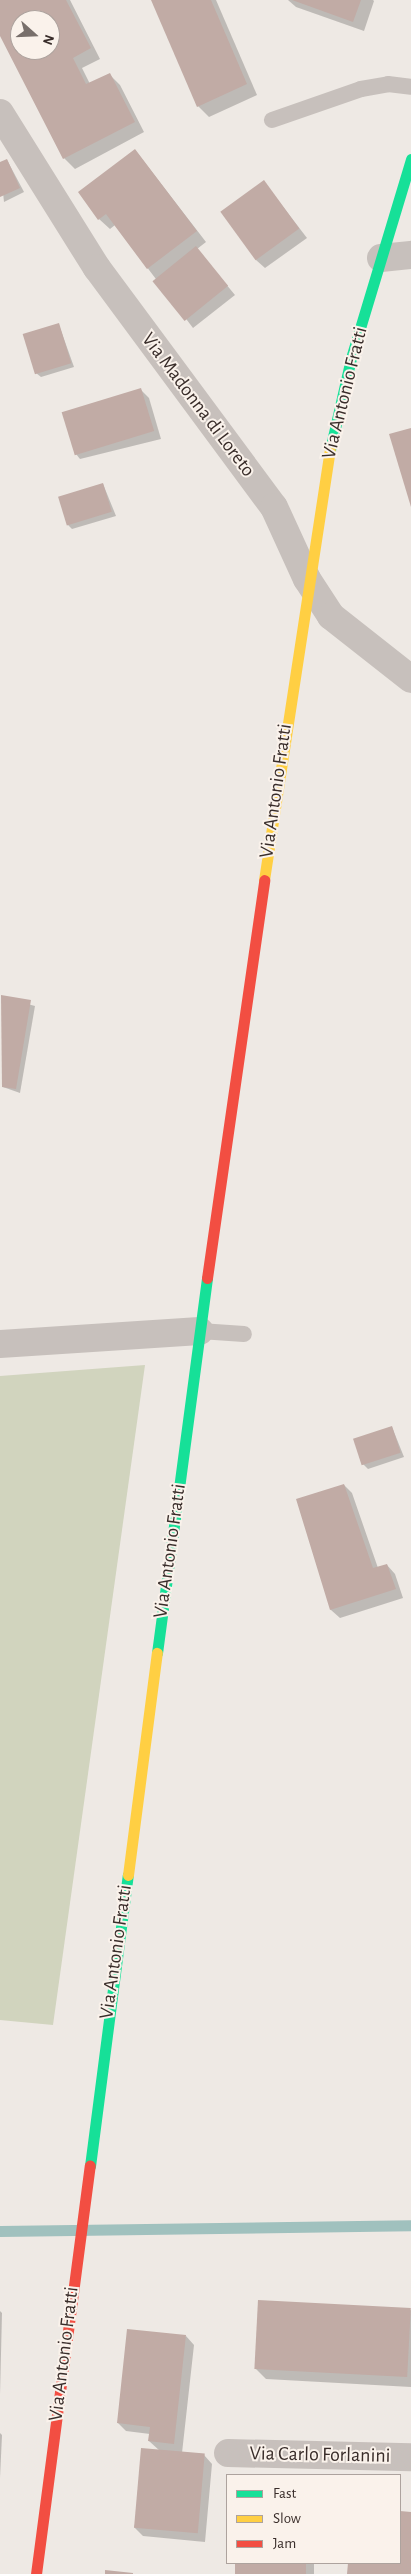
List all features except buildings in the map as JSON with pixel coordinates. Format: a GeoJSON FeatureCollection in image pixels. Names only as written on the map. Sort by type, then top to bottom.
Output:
{"type":"FeatureCollection","features":[{"type":"Feature","properties":{"kind":"street","name":"Via Madonna di Loreto"},"geometry":{"type":"LineString","coordinates":[[0,113],[97,268],[274,508],[307,579],[331,616],[411,678]]}},
{"type":"Feature","properties":{"kind":"street","name":"Via Antonio Fratti"},"geometry":{"type":"LineString","coordinates":[[36,2574],[85,2190],[200,1331],[307,579],[342,398],[411,159]]}},
{"type":"Feature","properties":{"kind":"street"},"geometry":{"type":"LineString","coordinates":[[381,258],[411,255]]}},
{"type":"Feature","properties":{"kind":"street"},"geometry":{"type":"LineString","coordinates":[[0,1344],[200,1331]]}},
{"type":"Feature","properties":{"kind":"street","name":"Via Carlo Forlanini"},"geometry":{"type":"LineString","coordinates":[[228,2453],[411,2458]]}},
{"type":"Feature","properties":{"kind":"lane"},"geometry":{"type":"LineString","coordinates":[[272,120],[361,89],[388,84],[411,87]]}},
{"type":"Feature","properties":{"kind":"lane"},"geometry":{"type":"LineString","coordinates":[[200,1331],[244,1334]]}},
{"type":"Feature","properties":{"kind":"green space"},"geometry":{"type":"Polygon","coordinates":[[[145,1365],[53,2025],[0,2020],[0,1376],[145,1365]]]}},
{"type":"Feature","properties":{"kind":"waterway"},"geometry":{"type":"LineString","coordinates":[[0,2231],[411,2225]]}},
{"type":"Feature","properties":{"kind":"traffic: fast"},"geometry":{"type":"LineString","coordinates":[[330,450],[351,358],[411,159]]}},
{"type":"Feature","properties":{"kind":"traffic: fast"},"geometry":{"type":"LineString","coordinates":[[157,1653],[207,1278]]}},
{"type":"Feature","properties":{"kind":"traffic: fast"},"geometry":{"type":"LineString","coordinates":[[90,2166],[128,1875]]}},
{"type":"Feature","properties":{"kind":"traffic: slow"},"geometry":{"type":"LineString","coordinates":[[264,880],[330,450]]}},
{"type":"Feature","properties":{"kind":"traffic: slow"},"geometry":{"type":"LineString","coordinates":[[128,1875],[157,1653]]}},
{"type":"Feature","properties":{"kind":"traffic: jam"},"geometry":{"type":"LineString","coordinates":[[207,1278],[264,880]]}},
{"type":"Feature","properties":{"kind":"traffic: jam"},"geometry":{"type":"LineString","coordinates":[[36,2574],[90,2166]]}}]}
